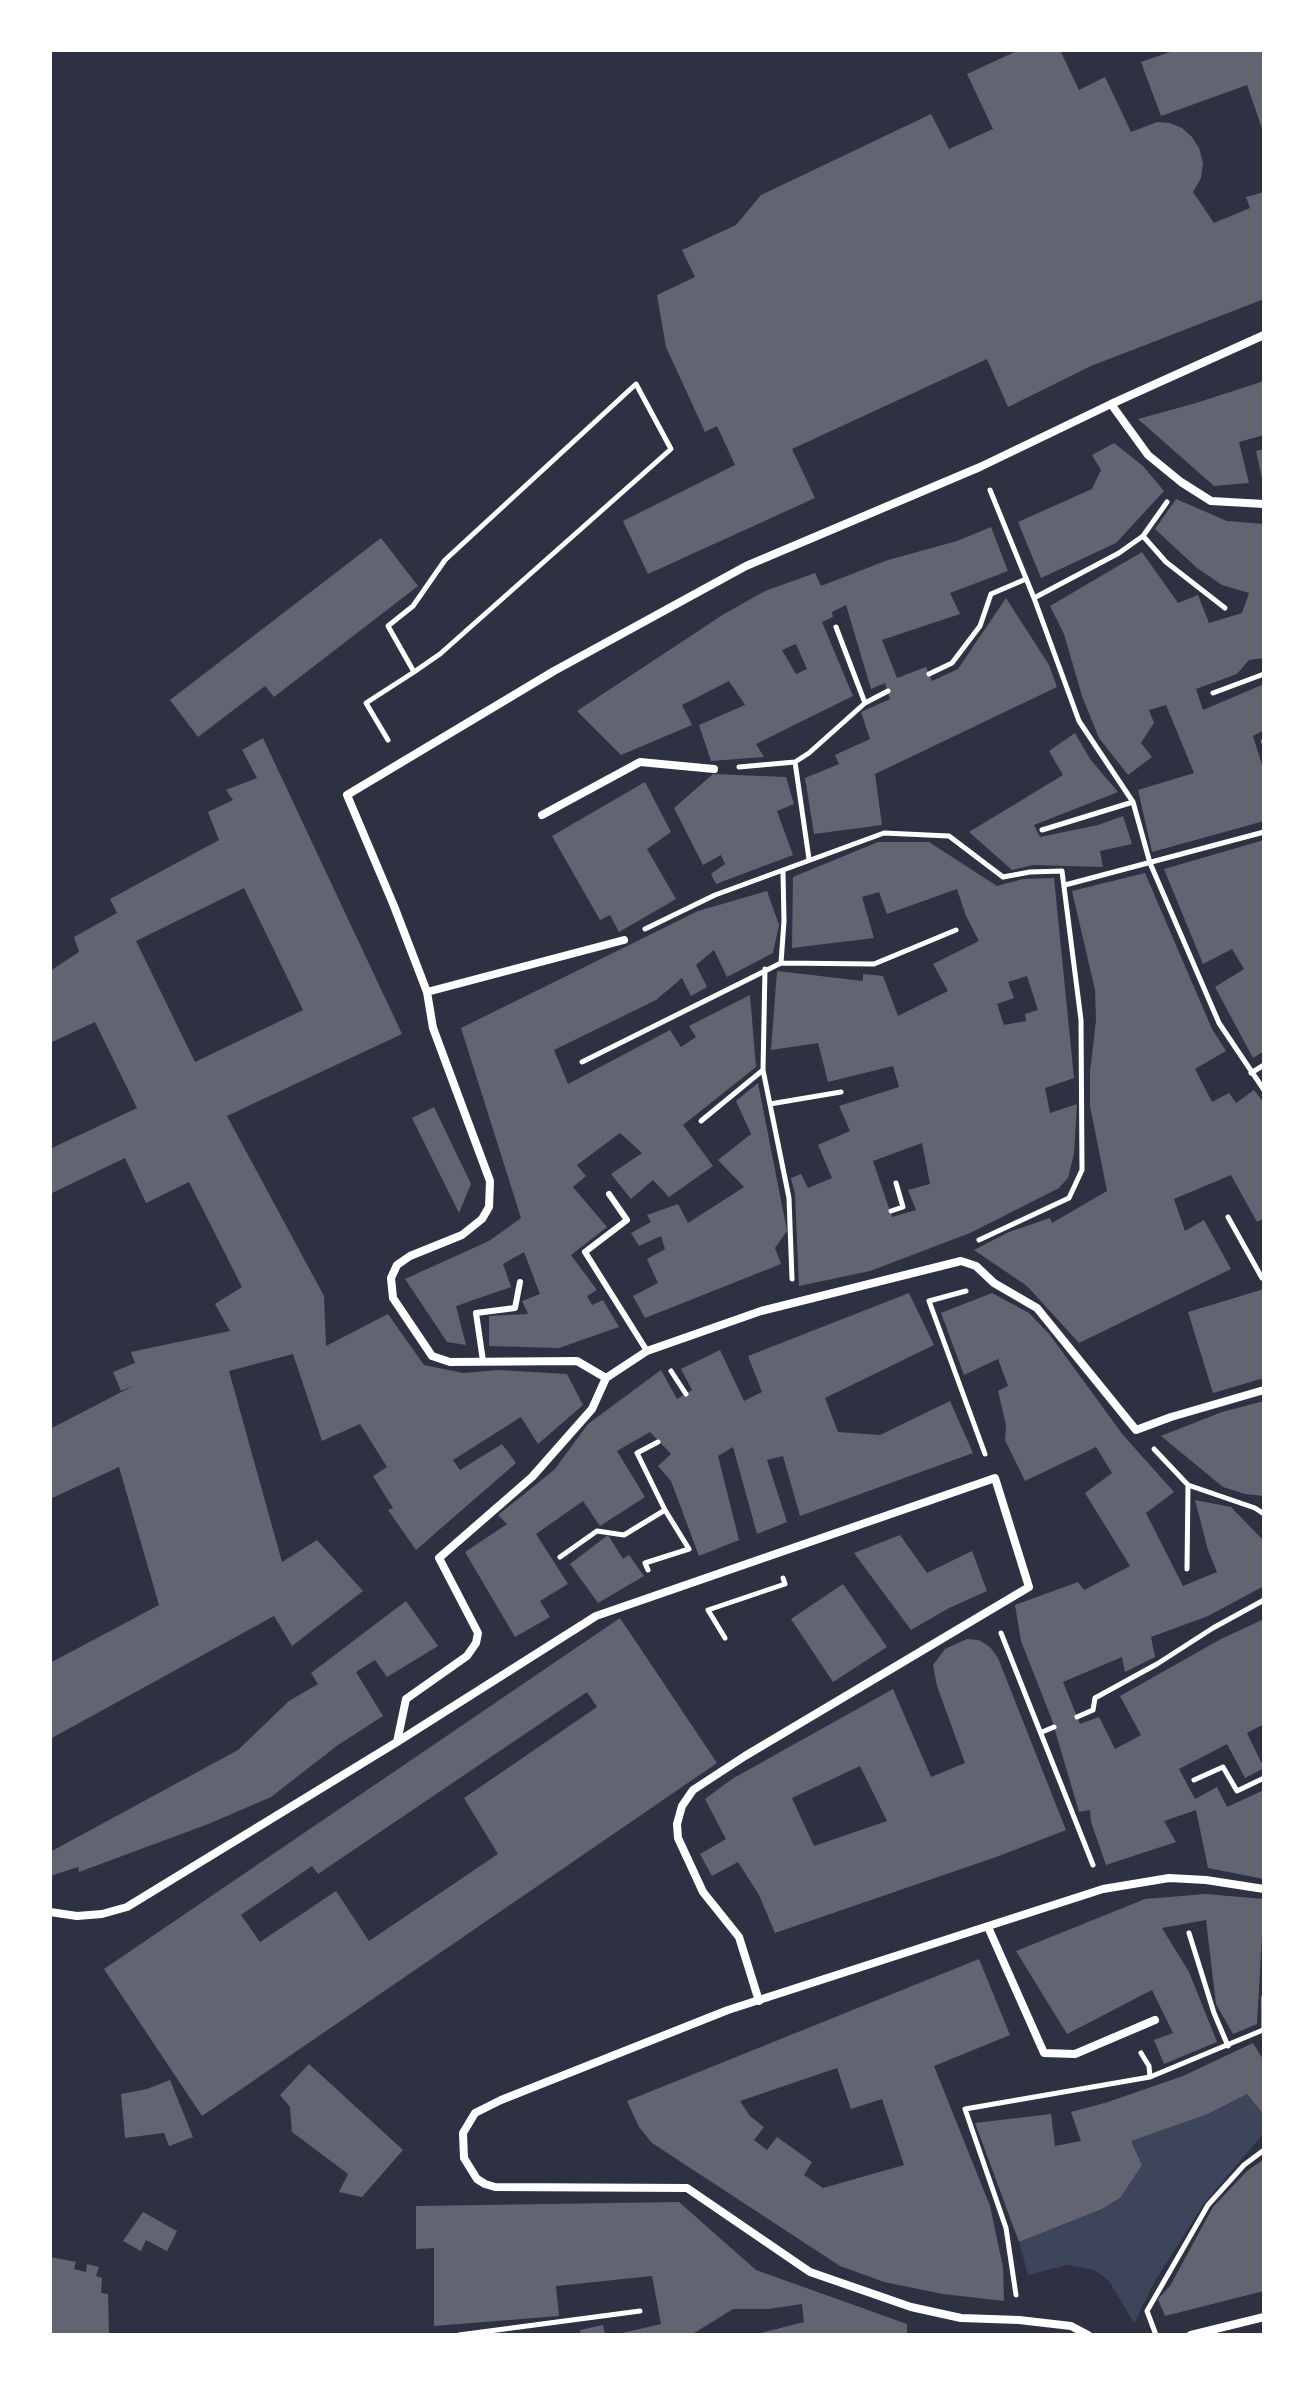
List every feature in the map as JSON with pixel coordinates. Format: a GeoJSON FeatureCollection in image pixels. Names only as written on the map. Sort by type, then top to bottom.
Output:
{"type":"FeatureCollection","features":[{"type":"Feature","properties":{"kind":"street"},"geometry":{"type":"LineString","coordinates":[[606,1378],[577,1361],[450,1362],[432,1356],[393,1298],[391,1278],[397,1265],[410,1256],[473,1229],[489,1207],[491,1194],[486,1169],[433,1028],[427,992],[347,795],[554,671],[746,566],[980,467],[1264,335]]}},
{"type":"Feature","properties":{"kind":"street"},"geometry":{"type":"LineString","coordinates":[[1111,404],[1148,455],[1181,482],[1211,501],[1264,504]]}},
{"type":"Feature","properties":{"kind":"street"},"geometry":{"type":"LineString","coordinates":[[542,815],[640,762],[714,769]]}},
{"type":"Feature","properties":{"kind":"street"},"geometry":{"type":"LineString","coordinates":[[427,992],[624,940]]}},
{"type":"Feature","properties":{"kind":"street"},"geometry":{"type":"LineString","coordinates":[[397,1742],[406,1699],[467,1656],[476,1643],[478,1633],[439,1558],[532,1477],[592,1409],[606,1378],[647,1351],[761,1311],[961,1261],[976,1266],[994,1283],[1037,1308],[1136,1430],[1264,1390]]}},
{"type":"Feature","properties":{"kind":"street"},"geometry":{"type":"LineString","coordinates":[[50,1912],[77,1916],[102,1914],[127,1907],[596,1616],[995,1478],[1029,1587],[745,1756],[693,1790],[682,1806],[677,1824],[678,1838],[703,1892],[739,1937],[759,2001]]}},
{"type":"Feature","properties":{"kind":"street"},"geometry":{"type":"LineString","coordinates":[[1088,2335],[1071,2326],[961,2318],[911,2307],[810,2272],[687,2188],[495,2187],[477,2179],[464,2158],[463,2133],[475,2113],[577,2068],[759,2001],[1103,1889],[1169,1878],[1264,1889]]}},
{"type":"Feature","properties":{"kind":"street"},"geometry":{"type":"LineString","coordinates":[[988,1927],[1044,2053],[1075,2054],[1155,2020]]}},
{"type":"Feature","properties":{"kind":"street"},"geometry":{"type":"LineString","coordinates":[[1191,2335],[1264,2317]]}},
{"type":"Feature","properties":{"kind":"lane"},"geometry":{"type":"LineString","coordinates":[[609,1194],[627,1220],[585,1252],[647,1351]]}},
{"type":"Feature","properties":{"kind":"lane"},"geometry":{"type":"LineString","coordinates":[[483,1361],[476,1313],[515,1308],[520,1282]]}},
{"type":"Feature","properties":{"kind":"path"},"geometry":{"type":"LineString","coordinates":[[403,763],[366,703],[414,672],[440,654],[671,449],[636,384],[445,560],[413,606],[388,626],[414,672]]}},
{"type":"Feature","properties":{"kind":"path"},"geometry":{"type":"LineString","coordinates":[[980,467],[1034,598],[1079,721],[1133,802],[1150,863],[1219,1023],[1264,1090]]}},
{"type":"Feature","properties":{"kind":"path"},"geometry":{"type":"LineString","coordinates":[[1034,598],[1119,553],[1143,536],[1181,482]]}},
{"type":"Feature","properties":{"kind":"path"},"geometry":{"type":"LineString","coordinates":[[1143,536],[1166,562],[1225,608]]}},
{"type":"Feature","properties":{"kind":"path"},"geometry":{"type":"LineString","coordinates":[[929,674],[952,663],[980,626],[991,594],[1026,579]]}},
{"type":"Feature","properties":{"kind":"path"},"geometry":{"type":"LineString","coordinates":[[836,627],[865,703]]}},
{"type":"Feature","properties":{"kind":"path"},"geometry":{"type":"LineString","coordinates":[[1213,693],[1264,674]]}},
{"type":"Feature","properties":{"kind":"path"},"geometry":{"type":"LineString","coordinates":[[714,769],[795,762],[865,703],[888,691]]}},
{"type":"Feature","properties":{"kind":"path"},"geometry":{"type":"LineString","coordinates":[[795,762],[809,859]]}},
{"type":"Feature","properties":{"kind":"path"},"geometry":{"type":"LineString","coordinates":[[1042,830],[1133,802]]}},
{"type":"Feature","properties":{"kind":"path"},"geometry":{"type":"LineString","coordinates":[[1065,885],[1264,832]]}},
{"type":"Feature","properties":{"kind":"path"},"geometry":{"type":"LineString","coordinates":[[624,940],[715,895],[884,833],[949,836],[1003,877],[1062,871],[1081,1020],[1082,1170],[1069,1198],[970,1244],[961,1261]]}},
{"type":"Feature","properties":{"kind":"path"},"geometry":{"type":"LineString","coordinates":[[781,963],[783,872]]}},
{"type":"Feature","properties":{"kind":"path"},"geometry":{"type":"LineString","coordinates":[[582,1062],[781,963],[874,964],[956,930]]}},
{"type":"Feature","properties":{"kind":"path"},"geometry":{"type":"LineString","coordinates":[[765,969],[763,1070],[789,1198],[792,1304]]}},
{"type":"Feature","properties":{"kind":"path"},"geometry":{"type":"LineString","coordinates":[[1251,1073],[1264,1065]]}},
{"type":"Feature","properties":{"kind":"path"},"geometry":{"type":"LineString","coordinates":[[701,1121],[763,1070]]}},
{"type":"Feature","properties":{"kind":"path"},"geometry":{"type":"LineString","coordinates":[[770,1104],[841,1092]]}},
{"type":"Feature","properties":{"kind":"path"},"geometry":{"type":"LineString","coordinates":[[891,1211],[903,1207],[896,1183]]}},
{"type":"Feature","properties":{"kind":"path"},"geometry":{"type":"LineString","coordinates":[[1228,1217],[1264,1277]]}},
{"type":"Feature","properties":{"kind":"path"},"geometry":{"type":"LineString","coordinates":[[994,1283],[929,1301],[995,1478]]}},
{"type":"Feature","properties":{"kind":"path"},"geometry":{"type":"LineString","coordinates":[[1136,1430],[1188,1485],[1264,1514]]}},
{"type":"Feature","properties":{"kind":"path"},"geometry":{"type":"LineString","coordinates":[[658,1442],[637,1453],[665,1510],[689,1549],[645,1563],[661,1595]]}},
{"type":"Feature","properties":{"kind":"path"},"geometry":{"type":"LineString","coordinates":[[1187,1569],[1188,1485]]}},
{"type":"Feature","properties":{"kind":"path"},"geometry":{"type":"LineString","coordinates":[[560,1557],[597,1531],[624,1535],[665,1510]]}},
{"type":"Feature","properties":{"kind":"path"},"geometry":{"type":"LineString","coordinates":[[1077,1717],[1093,1710],[1095,1698],[1264,1600]]}},
{"type":"Feature","properties":{"kind":"path"},"geometry":{"type":"LineString","coordinates":[[991,1609],[1103,1889]]}},
{"type":"Feature","properties":{"kind":"path"},"geometry":{"type":"LineString","coordinates":[[708,1610],[725,1638]]}},
{"type":"Feature","properties":{"kind":"path"},"geometry":{"type":"LineString","coordinates":[[1042,1732],[1054,1727]]}},
{"type":"Feature","properties":{"kind":"path"},"geometry":{"type":"LineString","coordinates":[[1194,1780],[1223,1767],[1237,1791],[1264,1778]]}},
{"type":"Feature","properties":{"kind":"path"},"geometry":{"type":"LineString","coordinates":[[1189,1933],[1214,2013],[1228,2046]]}},
{"type":"Feature","properties":{"kind":"path"},"geometry":{"type":"LineString","coordinates":[[1019,2320],[1006,2228],[965,2109],[1150,2077],[1264,2031],[1264,1997]]}},
{"type":"Feature","properties":{"kind":"path"},"geometry":{"type":"LineString","coordinates":[[1156,2335],[1147,2311],[1208,2205],[1244,2165],[1264,2150]]}},
{"type":"Feature","properties":{"kind":"path"},"geometry":{"type":"LineString","coordinates":[[459,2335],[640,2311]]}},
{"type":"Feature","properties":{"kind":"shaded area"},"geometry":{"type":"Polygon","coordinates":[[[1247,2094],[1264,2115],[1264,2133],[1205,2202],[1155,2281],[1134,2323],[1109,2281],[1094,2270],[1067,2265],[1028,2275],[1019,2242],[1102,2209],[1120,2198],[1142,2165],[1131,2141],[1208,2114],[1247,2094]]]}},
{"type":"Feature","properties":{"kind":"building"},"geometry":{"type":"Polygon","coordinates":[[[1019,50],[1060,50],[1079,90],[1105,77],[1131,132],[1157,122],[1182,128],[1199,148],[1203,163],[1201,178],[1193,192],[1214,223],[1250,208],[1246,197],[1264,192],[1264,299],[1091,366],[1008,407],[987,359],[792,449],[815,498],[648,574],[623,521],[735,465],[717,426],[705,432],[666,347],[657,295],[695,277],[682,250],[736,225],[761,195],[931,114],[949,149],[993,129],[967,74],[1019,50]]]}},
{"type":"Feature","properties":{"kind":"building"},"geometry":{"type":"Polygon","coordinates":[[[1176,50],[1264,50],[1264,134],[1247,85],[1161,116],[1141,62],[1176,50]]]}},
{"type":"Feature","properties":{"kind":"building"},"geometry":{"type":"Polygon","coordinates":[[[1264,381],[1264,435],[1239,442],[1249,483],[1214,486],[1138,419],[1196,403],[1264,381]]]}},
{"type":"Feature","properties":{"kind":"building"},"geometry":{"type":"Polygon","coordinates":[[[1114,443],[1143,466],[1164,491],[1116,543],[1041,578],[1018,522],[1092,489],[1101,470],[1092,455],[1114,443]]]}},
{"type":"Feature","properties":{"kind":"building"},"geometry":{"type":"Polygon","coordinates":[[[1264,449],[1264,483],[1263,483],[1256,451],[1264,449]]]}},
{"type":"Feature","properties":{"kind":"building"},"geometry":{"type":"Polygon","coordinates":[[[1176,499],[1227,521],[1264,524],[1264,658],[1249,660],[1237,674],[1196,689],[1203,710],[1264,684],[1264,730],[1253,736],[1264,772],[1264,821],[1152,852],[1138,790],[1194,773],[1166,705],[1149,710],[1154,723],[1141,743],[1152,757],[1128,775],[1099,738],[1082,696],[1064,634],[1050,606],[1142,552],[1178,603],[1198,595],[1209,623],[1242,613],[1249,593],[1222,585],[1197,568],[1155,529],[1176,499]]]}},
{"type":"Feature","properties":{"kind":"building"},"geometry":{"type":"Polygon","coordinates":[[[991,527],[1008,571],[950,593],[960,614],[882,640],[897,678],[926,667],[932,681],[958,669],[1006,598],[1049,665],[1057,687],[875,774],[882,825],[814,834],[805,778],[839,764],[835,755],[870,739],[861,712],[890,699],[885,683],[871,689],[846,605],[822,622],[853,696],[756,744],[764,757],[711,761],[699,725],[745,705],[729,681],[682,705],[692,725],[621,755],[577,711],[724,614],[765,591],[815,573],[821,586],[888,560],[957,541],[991,527]],[[796,644],[782,650],[796,674],[807,669],[796,644]]]}},
{"type":"Feature","properties":{"kind":"building"},"geometry":{"type":"Polygon","coordinates":[[[381,538],[418,586],[274,697],[265,686],[198,737],[170,700],[381,538]]]}},
{"type":"Feature","properties":{"kind":"building"},"geometry":{"type":"Polygon","coordinates":[[[1075,733],[1090,759],[1118,792],[1034,825],[1040,837],[1098,825],[1123,816],[1132,844],[1100,851],[1103,867],[1033,865],[1012,870],[969,832],[1063,775],[1049,751],[1075,733]]]}},
{"type":"Feature","properties":{"kind":"building"},"geometry":{"type":"Polygon","coordinates":[[[263,738],[402,1034],[227,1116],[324,1296],[326,1346],[388,1314],[424,1365],[463,1373],[498,1370],[567,1374],[583,1405],[538,1444],[521,1417],[453,1460],[460,1470],[502,1444],[516,1463],[416,1550],[388,1510],[393,1508],[373,1476],[387,1467],[360,1424],[322,1441],[293,1354],[229,1371],[282,1562],[317,1540],[363,1591],[292,1646],[274,1616],[50,1739],[50,1663],[159,1605],[119,1467],[50,1499],[50,1429],[135,1385],[121,1391],[113,1372],[135,1363],[131,1352],[230,1331],[215,1304],[242,1287],[189,1182],[146,1203],[125,1158],[50,1194],[50,1149],[137,1108],[95,1022],[50,1043],[50,971],[79,952],[74,937],[117,913],[110,899],[219,840],[208,812],[233,800],[226,790],[257,778],[242,750],[263,738]],[[244,888],[136,941],[195,1062],[303,1010],[244,888]]]}},
{"type":"Feature","properties":{"kind":"building"},"geometry":{"type":"Polygon","coordinates":[[[713,774],[786,777],[794,804],[777,811],[793,855],[716,884],[711,874],[725,864],[721,855],[703,865],[674,808],[713,774]]]}},
{"type":"Feature","properties":{"kind":"building"},"geometry":{"type":"Polygon","coordinates":[[[645,782],[671,832],[647,849],[676,899],[619,932],[610,915],[600,920],[552,836],[645,782]]]}},
{"type":"Feature","properties":{"kind":"building"},"geometry":{"type":"Polygon","coordinates":[[[1264,840],[1264,1051],[1253,1058],[1215,987],[1244,969],[1232,949],[1203,964],[1164,869],[1264,840]]]}},
{"type":"Feature","properties":{"kind":"building"},"geometry":{"type":"Polygon","coordinates":[[[878,842],[929,842],[997,886],[1023,879],[1054,878],[1074,1078],[1045,1088],[1050,1113],[1077,1104],[1074,1154],[1068,1178],[1059,1188],[970,1233],[870,1271],[799,1286],[795,1194],[791,1178],[801,1174],[808,1188],[832,1178],[818,1145],[850,1131],[839,1106],[899,1087],[893,1066],[828,1082],[818,1043],[771,1050],[777,971],[863,981],[863,974],[883,976],[898,1016],[948,991],[933,964],[979,941],[957,889],[887,914],[879,892],[862,897],[874,938],[792,948],[793,877],[878,842]],[[1027,976],[1008,982],[1014,998],[997,1004],[1004,1025],[1026,1021],[1025,1014],[1038,1010],[1027,976]],[[922,1143],[873,1161],[892,1217],[916,1210],[908,1190],[930,1184],[922,1143]]]}},
{"type":"Feature","properties":{"kind":"building"},"geometry":{"type":"Polygon","coordinates":[[[1145,873],[1212,1029],[1226,1051],[1195,1069],[1212,1102],[1229,1093],[1236,1103],[1254,1090],[1264,1103],[1264,1218],[1257,1222],[1231,1175],[1174,1199],[1185,1231],[1204,1220],[1231,1269],[1079,1343],[1027,1286],[974,1250],[1009,1232],[1050,1218],[1052,1223],[1107,1191],[1090,1106],[1095,990],[1072,891],[1145,873]]]}},
{"type":"Feature","properties":{"kind":"building"},"geometry":{"type":"Polygon","coordinates":[[[767,891],[779,925],[773,953],[727,977],[714,950],[696,965],[707,987],[691,996],[682,978],[656,1000],[554,1050],[568,1084],[670,1030],[681,1047],[696,1037],[689,1026],[750,995],[756,1067],[683,1125],[713,1166],[669,1197],[653,1180],[631,1199],[611,1174],[642,1153],[620,1133],[577,1165],[586,1176],[573,1187],[607,1227],[571,1255],[597,1290],[587,1296],[592,1305],[603,1300],[619,1327],[559,1348],[489,1346],[489,1316],[528,1314],[522,1301],[540,1294],[524,1252],[503,1264],[511,1287],[456,1306],[466,1345],[447,1342],[405,1279],[489,1241],[521,1218],[461,1028],[698,911],[767,891]]]}},
{"type":"Feature","properties":{"kind":"building"},"geometry":{"type":"Polygon","coordinates":[[[758,1083],[787,1231],[775,1248],[781,1264],[645,1318],[633,1296],[658,1283],[647,1259],[665,1249],[661,1236],[639,1246],[631,1233],[651,1222],[647,1215],[678,1204],[688,1223],[744,1187],[718,1160],[751,1134],[736,1101],[758,1083]]]}},
{"type":"Feature","properties":{"kind":"building"},"geometry":{"type":"Polygon","coordinates":[[[434,1107],[471,1184],[459,1213],[412,1118],[434,1107]]]}},
{"type":"Feature","properties":{"kind":"building"},"geometry":{"type":"Polygon","coordinates":[[[1264,1289],[1264,1378],[1213,1393],[1188,1312],[1264,1289]]]}},
{"type":"Feature","properties":{"kind":"building"},"geometry":{"type":"Polygon","coordinates":[[[909,1293],[934,1345],[825,1398],[838,1432],[880,1435],[950,1401],[973,1453],[800,1516],[783,1456],[767,1460],[787,1522],[757,1534],[733,1447],[718,1456],[739,1540],[699,1556],[671,1481],[658,1466],[671,1454],[650,1432],[617,1451],[645,1497],[600,1526],[583,1501],[536,1534],[568,1584],[540,1601],[550,1617],[515,1637],[465,1552],[507,1524],[498,1515],[554,1470],[588,1424],[661,1370],[677,1399],[692,1390],[681,1369],[720,1350],[744,1401],[762,1392],[748,1356],[909,1293]]]}},
{"type":"Feature","properties":{"kind":"building"},"geometry":{"type":"Polygon","coordinates":[[[992,1293],[1029,1313],[1050,1335],[1123,1435],[1174,1492],[1146,1513],[1183,1586],[1217,1572],[1195,1500],[1231,1507],[1264,1541],[1264,1586],[1208,1616],[1151,1637],[1155,1657],[1125,1672],[1122,1657],[1063,1682],[1080,1724],[1099,1717],[1115,1749],[1141,1735],[1120,1696],[1221,1639],[1264,1619],[1264,1724],[1247,1733],[1264,1768],[1245,1778],[1227,1744],[1179,1769],[1195,1799],[1217,1787],[1227,1807],[1264,1790],[1264,1879],[1208,1868],[1196,1810],[1164,1821],[1176,1842],[1106,1865],[1090,1810],[1079,1812],[1052,1720],[1021,1641],[1015,1605],[1078,1582],[1084,1590],[1130,1566],[1085,1493],[1112,1473],[1096,1447],[1025,1481],[1005,1440],[1006,1425],[998,1391],[1008,1386],[998,1359],[964,1375],[941,1313],[992,1293]]]}},
{"type":"Feature","properties":{"kind":"building"},"geometry":{"type":"Polygon","coordinates":[[[1264,1401],[1264,1496],[1223,1487],[1161,1436],[1222,1412],[1264,1401]]]}},
{"type":"Feature","properties":{"kind":"building"},"geometry":{"type":"Polygon","coordinates":[[[608,1535],[623,1559],[629,1555],[644,1576],[598,1603],[570,1564],[608,1535]]]}},
{"type":"Feature","properties":{"kind":"building"},"geometry":{"type":"Polygon","coordinates":[[[900,1535],[927,1573],[972,1551],[987,1591],[911,1630],[854,1553],[900,1535]]]}},
{"type":"Feature","properties":{"kind":"building"},"geometry":{"type":"Polygon","coordinates":[[[843,1584],[887,1647],[833,1682],[791,1619],[843,1584]]]}},
{"type":"Feature","properties":{"kind":"building"},"geometry":{"type":"Polygon","coordinates":[[[406,1601],[438,1646],[387,1677],[375,1660],[356,1672],[383,1716],[338,1745],[271,1797],[79,1872],[78,1867],[50,1876],[50,1852],[238,1750],[289,1701],[318,1684],[311,1673],[406,1601]]]}},
{"type":"Feature","properties":{"kind":"building"},"geometry":{"type":"Polygon","coordinates":[[[620,1618],[717,1763],[202,2116],[104,1969],[620,1618]],[[587,1692],[318,1874],[312,1866],[241,1915],[260,1942],[336,1891],[369,1941],[498,1854],[464,1798],[597,1707],[587,1692]]]}},
{"type":"Feature","properties":{"kind":"building"},"geometry":{"type":"Polygon","coordinates":[[[967,1639],[979,1640],[990,1647],[998,1658],[1066,1830],[775,1933],[759,1895],[738,1862],[712,1876],[700,1854],[726,1839],[705,1799],[732,1779],[893,1689],[931,1777],[965,1763],[937,1686],[933,1665],[945,1649],[967,1639]],[[860,1766],[792,1798],[814,1846],[887,1821],[860,1766]]]}},
{"type":"Feature","properties":{"kind":"building"},"geometry":{"type":"Polygon","coordinates":[[[1205,1894],[1264,1899],[1257,2024],[1233,2034],[1216,2004],[1206,1920],[1162,1928],[1189,1972],[1217,2042],[1164,2064],[1154,2040],[1173,2033],[1152,1990],[1067,2034],[1016,1951],[1145,1899],[1205,1894]]]}},
{"type":"Feature","properties":{"kind":"building"},"geometry":{"type":"Polygon","coordinates":[[[979,1959],[1010,2035],[934,2066],[990,2206],[1003,2267],[1004,2301],[943,2294],[884,2282],[840,2266],[652,2143],[639,2127],[627,2101],[979,1959]],[[837,2068],[740,2101],[750,2116],[764,2127],[754,2140],[767,2150],[777,2137],[812,2162],[804,2175],[823,2188],[904,2165],[882,2099],[851,2109],[837,2068]]]}},
{"type":"Feature","properties":{"kind":"building"},"geometry":{"type":"Polygon","coordinates":[[[1253,2043],[1264,2061],[1264,2115],[1247,2094],[1208,2114],[1131,2141],[1142,2165],[1120,2198],[1102,2209],[1019,2242],[975,2123],[1051,2114],[1055,2146],[1081,2141],[1071,2112],[1183,2076],[1253,2043]]]}},
{"type":"Feature","properties":{"kind":"building"},"geometry":{"type":"Polygon","coordinates":[[[309,2064],[403,2150],[362,2197],[339,2192],[348,2174],[292,2132],[290,2107],[280,2095],[309,2064]]]}},
{"type":"Feature","properties":{"kind":"building"},"geometry":{"type":"Polygon","coordinates":[[[170,2080],[193,2137],[169,2146],[164,2133],[125,2138],[121,2094],[170,2080]]]}},
{"type":"Feature","properties":{"kind":"building"},"geometry":{"type":"Polygon","coordinates":[[[1264,2159],[1264,2291],[1165,2316],[1158,2299],[1170,2286],[1213,2207],[1247,2171],[1264,2159]]]}},
{"type":"Feature","properties":{"kind":"building"},"geometry":{"type":"Polygon","coordinates":[[[679,2202],[756,2270],[907,2324],[907,2335],[753,2335],[804,2322],[802,2304],[769,2309],[733,2309],[691,2335],[613,2335],[661,2324],[652,2276],[556,2286],[559,2316],[434,2326],[434,2248],[416,2249],[416,2206],[679,2202]]]}},
{"type":"Feature","properties":{"kind":"building"},"geometry":{"type":"Polygon","coordinates":[[[143,2212],[177,2231],[167,2251],[146,2240],[141,2251],[123,2241],[143,2212]]]}},
{"type":"Feature","properties":{"kind":"building"},"geometry":{"type":"Polygon","coordinates":[[[50,2257],[76,2262],[74,2269],[86,2272],[87,2264],[99,2267],[96,2276],[102,2278],[101,2293],[108,2294],[109,2335],[50,2335],[50,2257]]]}},
{"type":"Feature","properties":{"kind":"building"},"geometry":{"type":"Polygon","coordinates":[[[603,2325],[605,2335],[581,2335],[580,2330],[603,2325]]]}}]}
